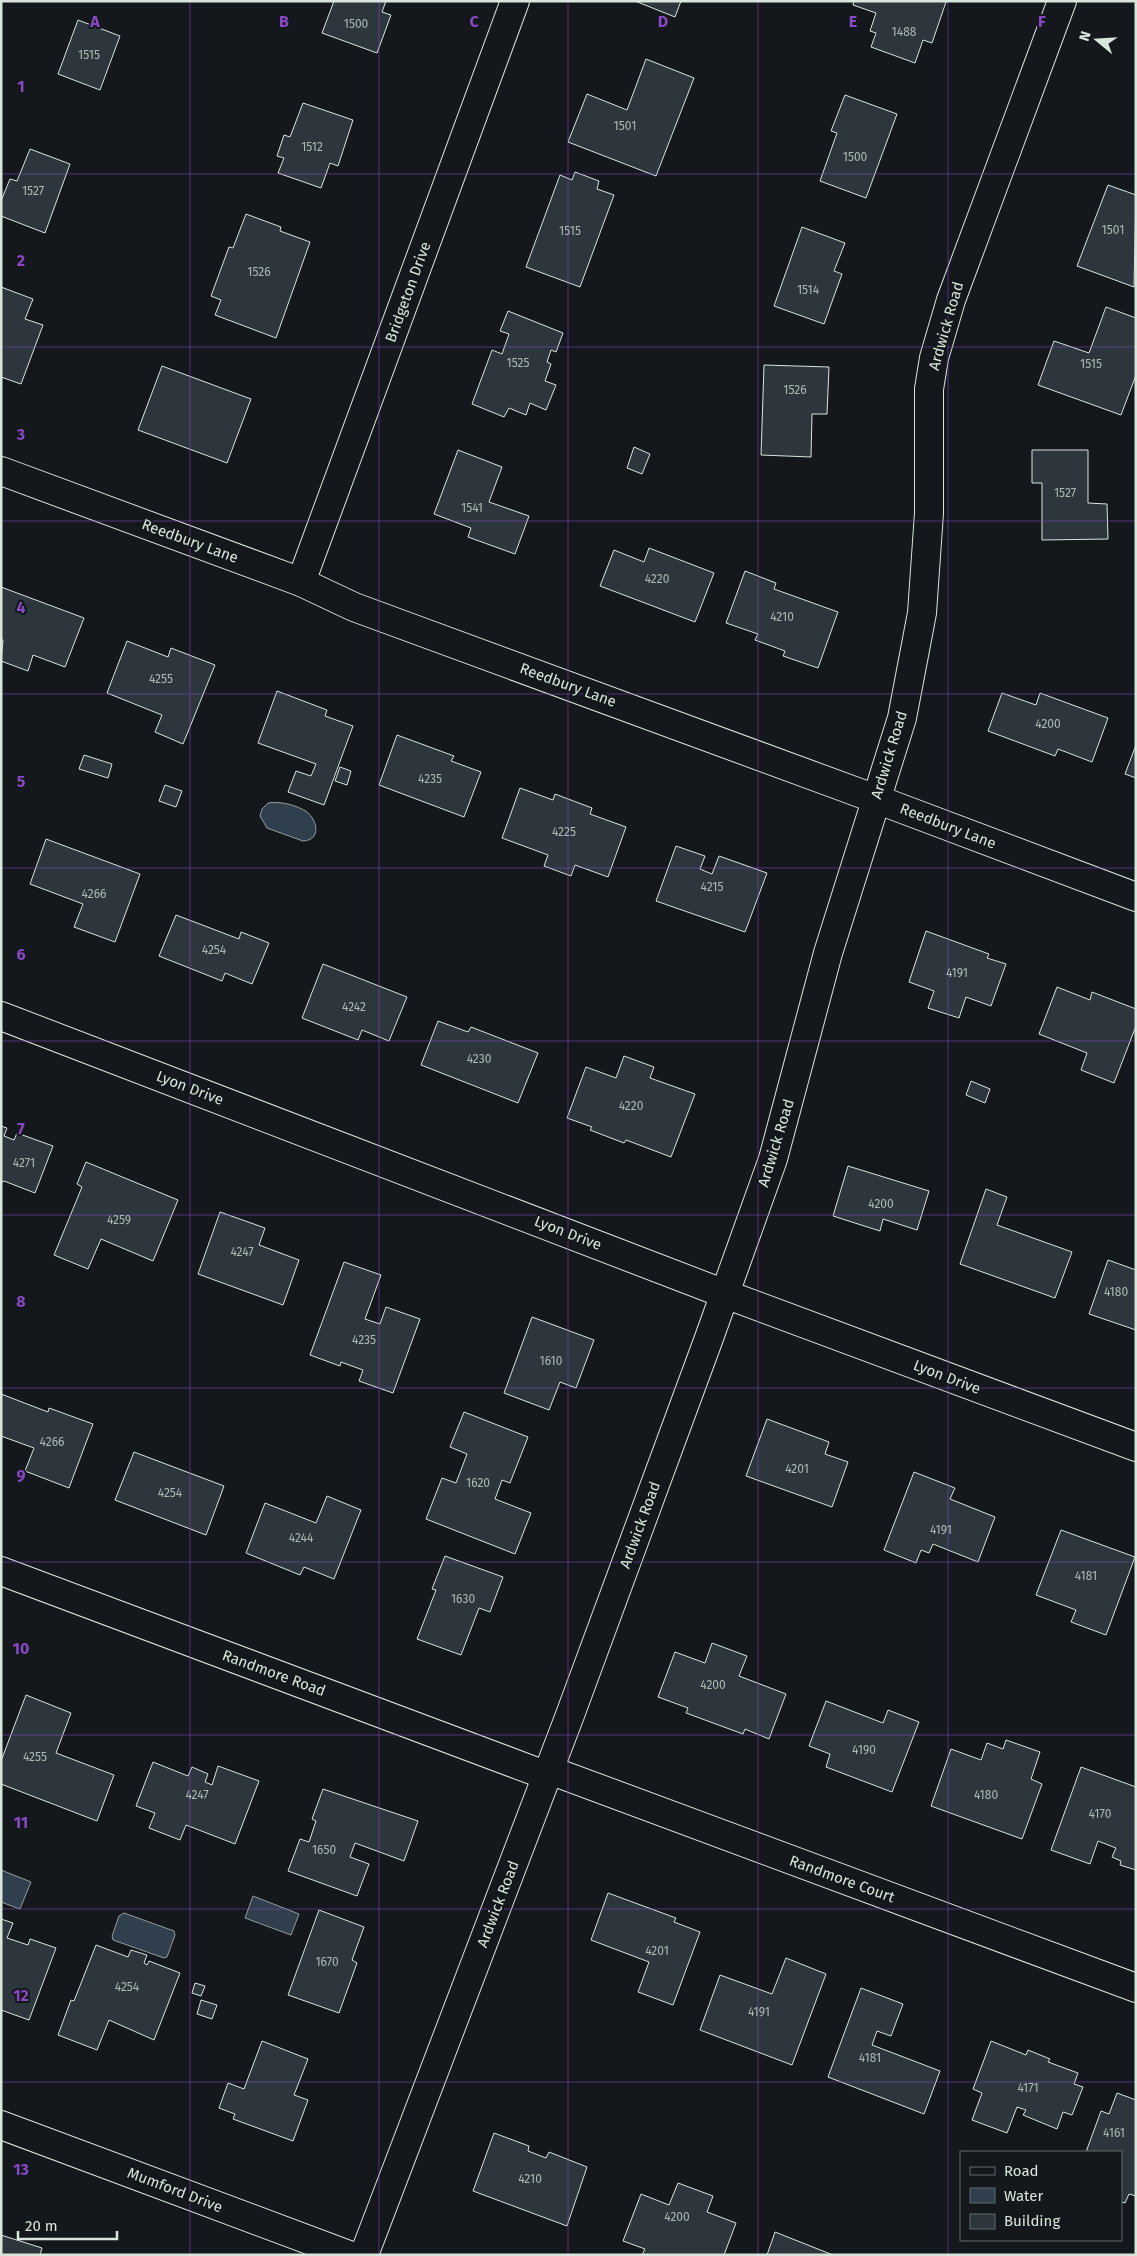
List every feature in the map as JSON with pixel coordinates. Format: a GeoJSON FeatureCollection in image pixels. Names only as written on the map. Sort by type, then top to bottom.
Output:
{"type":"FeatureCollection","features":[{"type":"Feature","properties":{"kind":"street","name":"Bridgeton Drive"},"geometry":{"type":"LineString","coordinates":[[301,582],[515,1]]}},
{"type":"Feature","properties":{"kind":"street","name":"Ardwick Road"},"geometry":{"type":"LineString","coordinates":[[364,2255],[548,1773],[725,1294],[773,1158],[828,954],[902,718],[922,613],[929,513],[930,389],[934,358],[951,300],[1062,1]]}},
{"type":"Feature","properties":{"kind":"street","name":"Reedbury Lane"},"geometry":{"type":"LineString","coordinates":[[1,471],[301,582],[364,610],[1136,897]]}},
{"type":"Feature","properties":{"kind":"street","name":"Lyon Drive"},"geometry":{"type":"LineString","coordinates":[[1,1016],[725,1294],[1136,1447]]}},
{"type":"Feature","properties":{"kind":"street","name":"Randmore Road"},"geometry":{"type":"LineString","coordinates":[[1,1571],[528,1768],[548,1773]]}},
{"type":"Feature","properties":{"kind":"street","name":"Randmore Court"},"geometry":{"type":"LineString","coordinates":[[548,1773],[560,1774],[1136,1988]]}},
{"type":"Feature","properties":{"kind":"street","name":"Mumford Drive"},"geometry":{"type":"LineString","coordinates":[[1,2125],[349,2255]]}},
{"type":"Feature","properties":{"kind":"water"},"geometry":{"type":"Polygon","coordinates":[[[268,803],[288,804],[307,812],[314,820],[316,830],[313,837],[303,841],[267,828],[260,816],[262,809],[268,803]]]}},
{"type":"Feature","properties":{"kind":"water"},"geometry":{"type":"Polygon","coordinates":[[[1,1870],[31,1882],[20,1909],[1,1902],[1,1870]]]}},
{"type":"Feature","properties":{"kind":"water"},"geometry":{"type":"Polygon","coordinates":[[[253,1896],[299,1914],[291,1935],[245,1918],[253,1896]]]}},
{"type":"Feature","properties":{"kind":"water"},"geometry":{"type":"Polygon","coordinates":[[[124,1913],[174,1931],[175,1935],[167,1957],[164,1958],[113,1940],[112,1936],[119,1916],[124,1913]]]}},
{"type":"Feature","properties":{"kind":"building"},"geometry":{"type":"Polygon","coordinates":[[[334,1],[386,1],[382,12],[391,15],[377,53],[322,33],[334,1]]]}},
{"type":"Feature","properties":{"kind":"building"},"geometry":{"type":"Polygon","coordinates":[[[635,1],[681,1],[675,17],[635,1]]]}},
{"type":"Feature","properties":{"kind":"building"},"geometry":{"type":"Polygon","coordinates":[[[854,1],[946,2],[932,43],[923,40],[915,63],[871,47],[876,33],[870,31],[876,13],[853,5],[854,1]]]}},
{"type":"Feature","properties":{"kind":"building"},"geometry":{"type":"Polygon","coordinates":[[[78,20],[120,36],[100,90],[58,74],[78,20]]]}},
{"type":"Feature","properties":{"kind":"building"},"geometry":{"type":"Polygon","coordinates":[[[646,59],[694,78],[656,176],[568,142],[587,94],[627,110],[646,59]]]}},
{"type":"Feature","properties":{"kind":"building"},"geometry":{"type":"Polygon","coordinates":[[[845,95],[897,114],[866,198],[820,181],[837,133],[831,131],[845,95]]]}},
{"type":"Feature","properties":{"kind":"building"},"geometry":{"type":"Polygon","coordinates":[[[303,103],[353,120],[338,166],[330,163],[321,188],[278,173],[284,158],[277,156],[284,135],[290,137],[303,103]]]}},
{"type":"Feature","properties":{"kind":"building"},"geometry":{"type":"Polygon","coordinates":[[[30,149],[70,164],[45,233],[1,216],[1,201],[10,179],[17,181],[30,149]]]}},
{"type":"Feature","properties":{"kind":"building"},"geometry":{"type":"Polygon","coordinates":[[[575,172],[599,181],[597,189],[614,195],[580,287],[526,267],[560,175],[572,180],[575,172]]]}},
{"type":"Feature","properties":{"kind":"building"},"geometry":{"type":"Polygon","coordinates":[[[1108,185],[1136,195],[1134,287],[1077,266],[1108,185]]]}},
{"type":"Feature","properties":{"kind":"building"},"geometry":{"type":"Polygon","coordinates":[[[246,214],[281,227],[280,231],[310,242],[276,338],[215,315],[221,300],[211,296],[229,247],[233,248],[246,214]]]}},
{"type":"Feature","properties":{"kind":"building"},"geometry":{"type":"Polygon","coordinates":[[[802,227],[845,243],[834,271],[842,274],[824,324],[774,306],[802,227]]]}},
{"type":"Feature","properties":{"kind":"building"},"geometry":{"type":"Polygon","coordinates":[[[1,287],[33,299],[25,319],[43,325],[21,384],[1,377],[1,287]]]}},
{"type":"Feature","properties":{"kind":"building"},"geometry":{"type":"Polygon","coordinates":[[[1106,307],[1136,318],[1136,375],[1121,415],[1038,385],[1054,341],[1089,353],[1106,307]]]}},
{"type":"Feature","properties":{"kind":"building"},"geometry":{"type":"Polygon","coordinates":[[[508,311],[563,333],[556,352],[551,350],[547,362],[551,364],[545,381],[556,385],[546,410],[530,403],[526,415],[509,408],[504,417],[472,404],[492,350],[502,354],[509,334],[500,331],[508,311]]]}},
{"type":"Feature","properties":{"kind":"building"},"geometry":{"type":"Polygon","coordinates":[[[764,365],[829,367],[827,414],[812,414],[811,457],[761,455],[764,365]]]}},
{"type":"Feature","properties":{"kind":"building"},"geometry":{"type":"Polygon","coordinates":[[[162,366],[251,399],[227,463],[138,430],[162,366]]]}},
{"type":"Feature","properties":{"kind":"building"},"geometry":{"type":"Polygon","coordinates":[[[634,447],[650,454],[642,474],[627,468],[634,447]]]}},
{"type":"Feature","properties":{"kind":"building"},"geometry":{"type":"Polygon","coordinates":[[[458,450],[502,467],[489,502],[529,516],[515,554],[468,537],[471,528],[434,514],[458,450]]]}},
{"type":"Feature","properties":{"kind":"building"},"geometry":{"type":"Polygon","coordinates":[[[1032,450],[1088,450],[1088,503],[1107,504],[1108,539],[1042,540],[1042,483],[1032,483],[1032,450]]]}},
{"type":"Feature","properties":{"kind":"building"},"geometry":{"type":"Polygon","coordinates":[[[649,548],[714,573],[695,622],[600,586],[614,550],[644,562],[649,548]]]}},
{"type":"Feature","properties":{"kind":"building"},"geometry":{"type":"Polygon","coordinates":[[[745,571],[776,583],[774,589],[838,612],[818,668],[783,656],[785,651],[755,640],[758,634],[726,623],[745,571]]]}},
{"type":"Feature","properties":{"kind":"building"},"geometry":{"type":"Polygon","coordinates":[[[1,587],[84,618],[65,667],[33,655],[28,671],[1,661],[3,640],[1,639],[1,587]]]}},
{"type":"Feature","properties":{"kind":"building"},"geometry":{"type":"Polygon","coordinates":[[[127,641],[168,657],[171,648],[215,665],[183,744],[155,732],[162,715],[107,693],[127,641]]]}},
{"type":"Feature","properties":{"kind":"building"},"geometry":{"type":"Polygon","coordinates":[[[277,691],[327,710],[325,716],[353,726],[324,805],[288,792],[296,771],[311,776],[316,764],[258,743],[277,691]]]}},
{"type":"Feature","properties":{"kind":"building"},"geometry":{"type":"Polygon","coordinates":[[[1002,693],[1036,705],[1040,693],[1108,718],[1092,762],[1058,749],[1055,756],[988,731],[1002,693]]]}},
{"type":"Feature","properties":{"kind":"building"},"geometry":{"type":"Polygon","coordinates":[[[397,735],[454,756],[451,761],[481,772],[464,817],[379,785],[397,735]]]}},
{"type":"Feature","properties":{"kind":"building"},"geometry":{"type":"Polygon","coordinates":[[[1136,745],[1136,778],[1125,774],[1136,745]]]}},
{"type":"Feature","properties":{"kind":"building"},"geometry":{"type":"Polygon","coordinates":[[[84,755],[112,764],[108,778],[79,769],[84,755]]]}},
{"type":"Feature","properties":{"kind":"building"},"geometry":{"type":"Polygon","coordinates":[[[340,767],[351,771],[347,785],[335,781],[340,767]]]}},
{"type":"Feature","properties":{"kind":"building"},"geometry":{"type":"Polygon","coordinates":[[[165,785],[182,791],[176,807],[159,801],[165,785]]]}},
{"type":"Feature","properties":{"kind":"building"},"geometry":{"type":"Polygon","coordinates":[[[520,788],[553,800],[555,794],[592,808],[590,814],[626,827],[608,877],[575,865],[571,876],[544,866],[548,855],[502,838],[520,788]]]}},
{"type":"Feature","properties":{"kind":"building"},"geometry":{"type":"Polygon","coordinates":[[[46,839],[140,874],[115,942],[74,927],[83,904],[30,884],[46,839]]]}},
{"type":"Feature","properties":{"kind":"building"},"geometry":{"type":"Polygon","coordinates":[[[676,846],[705,856],[700,869],[712,874],[719,856],[767,873],[745,932],[656,901],[676,846]]]}},
{"type":"Feature","properties":{"kind":"building"},"geometry":{"type":"Polygon","coordinates":[[[176,915],[239,939],[241,932],[269,943],[252,984],[225,973],[222,981],[159,956],[176,915]]]}},
{"type":"Feature","properties":{"kind":"building"},"geometry":{"type":"Polygon","coordinates":[[[926,931],[989,954],[987,958],[1006,964],[991,1006],[966,997],[959,1018],[928,1008],[934,991],[909,982],[926,931]]]}},
{"type":"Feature","properties":{"kind":"building"},"geometry":{"type":"Polygon","coordinates":[[[323,964],[407,997],[389,1041],[362,1030],[358,1040],[302,1018],[323,964]]]}},
{"type":"Feature","properties":{"kind":"building"},"geometry":{"type":"Polygon","coordinates":[[[1057,987],[1090,1000],[1092,992],[1136,1009],[1136,1026],[1114,1083],[1081,1070],[1087,1053],[1039,1034],[1057,987]]]}},
{"type":"Feature","properties":{"kind":"building"},"geometry":{"type":"Polygon","coordinates":[[[438,1021],[468,1032],[471,1027],[538,1053],[518,1103],[421,1065],[438,1021]]]}},
{"type":"Feature","properties":{"kind":"building"},"geometry":{"type":"Polygon","coordinates":[[[624,1056],[654,1067],[650,1078],[695,1094],[671,1157],[626,1140],[624,1143],[590,1130],[592,1127],[567,1118],[586,1067],[616,1078],[624,1056]]]}},
{"type":"Feature","properties":{"kind":"building"},"geometry":{"type":"Polygon","coordinates":[[[971,1081],[990,1089],[985,1103],[966,1095],[971,1081]]]}},
{"type":"Feature","properties":{"kind":"building"},"geometry":{"type":"Polygon","coordinates":[[[1,1126],[7,1128],[4,1136],[14,1140],[17,1133],[53,1146],[35,1193],[4,1181],[1,1183],[1,1126]]]}},
{"type":"Feature","properties":{"kind":"building"},"geometry":{"type":"Polygon","coordinates":[[[86,1162],[178,1200],[153,1261],[101,1239],[88,1269],[54,1255],[82,1187],[77,1184],[86,1162]]]}},
{"type":"Feature","properties":{"kind":"building"},"geometry":{"type":"Polygon","coordinates":[[[848,1166],[929,1191],[917,1230],[883,1219],[880,1231],[833,1216],[848,1166]]]}},
{"type":"Feature","properties":{"kind":"building"},"geometry":{"type":"Polygon","coordinates":[[[986,1189],[1007,1197],[997,1225],[1072,1252],[1055,1298],[960,1264],[986,1189]]]}},
{"type":"Feature","properties":{"kind":"building"},"geometry":{"type":"Polygon","coordinates":[[[220,1212],[265,1228],[259,1245],[299,1260],[283,1305],[198,1274],[220,1212]]]}},
{"type":"Feature","properties":{"kind":"building"},"geometry":{"type":"Polygon","coordinates":[[[1108,1260],[1136,1270],[1136,1330],[1089,1314],[1108,1260]]]}},
{"type":"Feature","properties":{"kind":"building"},"geometry":{"type":"Polygon","coordinates":[[[344,1262],[381,1275],[365,1319],[380,1324],[386,1307],[420,1319],[393,1393],[359,1381],[363,1370],[341,1362],[340,1366],[310,1355],[344,1262]]]}},
{"type":"Feature","properties":{"kind":"building"},"geometry":{"type":"Polygon","coordinates":[[[532,1317],[594,1340],[576,1388],[560,1382],[549,1410],[504,1393],[532,1317]]]}},
{"type":"Feature","properties":{"kind":"building"},"geometry":{"type":"Polygon","coordinates":[[[1,1394],[48,1412],[49,1408],[93,1424],[69,1488],[25,1471],[34,1448],[1,1436],[1,1394]]]}},
{"type":"Feature","properties":{"kind":"building"},"geometry":{"type":"Polygon","coordinates":[[[464,1412],[528,1437],[510,1483],[502,1480],[495,1499],[531,1513],[515,1554],[426,1519],[442,1478],[456,1483],[467,1454],[450,1447],[464,1412]]]}},
{"type":"Feature","properties":{"kind":"building"},"geometry":{"type":"Polygon","coordinates":[[[767,1419],[829,1442],[825,1454],[848,1462],[832,1507],[746,1476],[767,1419]]]}},
{"type":"Feature","properties":{"kind":"building"},"geometry":{"type":"Polygon","coordinates":[[[134,1452],[224,1486],[206,1535],[115,1500],[134,1452]]]}},
{"type":"Feature","properties":{"kind":"building"},"geometry":{"type":"Polygon","coordinates":[[[914,1472],[955,1488],[950,1499],[995,1517],[978,1562],[933,1544],[929,1553],[921,1550],[916,1563],[884,1550],[914,1472]]]}},
{"type":"Feature","properties":{"kind":"building"},"geometry":{"type":"Polygon","coordinates":[[[327,1496],[361,1510],[334,1579],[304,1567],[300,1575],[246,1553],[265,1503],[316,1523],[327,1496]]]}},
{"type":"Feature","properties":{"kind":"building"},"geometry":{"type":"Polygon","coordinates":[[[1061,1530],[1135,1557],[1106,1635],[1071,1622],[1076,1610],[1036,1595],[1061,1530]]]}},
{"type":"Feature","properties":{"kind":"building"},"geometry":{"type":"Polygon","coordinates":[[[445,1556],[503,1577],[490,1612],[479,1608],[461,1655],[417,1639],[436,1590],[432,1589],[445,1556]]]}},
{"type":"Feature","properties":{"kind":"building"},"geometry":{"type":"Polygon","coordinates":[[[712,1643],[747,1656],[739,1676],[786,1694],[769,1739],[745,1729],[743,1734],[686,1713],[688,1708],[658,1697],[675,1652],[705,1663],[712,1643]]]}},
{"type":"Feature","properties":{"kind":"building"},"geometry":{"type":"Polygon","coordinates":[[[26,1695],[71,1713],[56,1753],[114,1775],[97,1821],[1,1784],[1,1761],[26,1695]]]}},
{"type":"Feature","properties":{"kind":"building"},"geometry":{"type":"Polygon","coordinates":[[[826,1701],[883,1723],[888,1710],[919,1722],[892,1792],[826,1767],[830,1754],[809,1746],[826,1701]]]}},
{"type":"Feature","properties":{"kind":"building"},"geometry":{"type":"Polygon","coordinates":[[[1006,1740],[1040,1752],[1031,1779],[1042,1784],[1022,1839],[931,1806],[951,1749],[981,1760],[987,1743],[1003,1749],[1006,1740]]]}},
{"type":"Feature","properties":{"kind":"building"},"geometry":{"type":"Polygon","coordinates":[[[153,1762],[188,1776],[192,1767],[208,1774],[205,1782],[212,1785],[218,1766],[259,1781],[235,1844],[186,1825],[180,1840],[149,1828],[155,1813],[136,1806],[153,1762]]]}},
{"type":"Feature","properties":{"kind":"building"},"geometry":{"type":"Polygon","coordinates":[[[1081,1767],[1136,1787],[1136,1870],[1120,1865],[1121,1861],[1112,1857],[1116,1848],[1098,1841],[1090,1864],[1051,1850],[1081,1767]]]}},
{"type":"Feature","properties":{"kind":"building"},"geometry":{"type":"Polygon","coordinates":[[[323,1789],[418,1821],[404,1861],[355,1843],[350,1857],[369,1864],[357,1896],[288,1871],[300,1839],[309,1842],[316,1821],[312,1819],[323,1789]]]}},
{"type":"Feature","properties":{"kind":"building"},"geometry":{"type":"Polygon","coordinates":[[[608,1893],[676,1918],[674,1922],[700,1932],[673,2005],[638,1992],[649,1962],[591,1940],[608,1893]]]}},
{"type":"Feature","properties":{"kind":"building"},"geometry":{"type":"Polygon","coordinates":[[[319,1910],[364,1927],[352,1960],[357,1963],[339,2013],[288,1995],[319,1910]]]}},
{"type":"Feature","properties":{"kind":"building"},"geometry":{"type":"Polygon","coordinates":[[[1,1919],[13,1923],[7,1938],[28,1945],[30,1939],[56,1948],[29,2020],[1,2010],[1,1919]]]}},
{"type":"Feature","properties":{"kind":"building"},"geometry":{"type":"Polygon","coordinates":[[[96,1945],[128,1957],[131,1950],[147,1955],[144,1963],[147,1965],[149,1961],[180,1973],[154,2040],[109,2020],[97,2050],[58,2035],[71,2000],[74,2001],[96,1945]]]}},
{"type":"Feature","properties":{"kind":"building"},"geometry":{"type":"Polygon","coordinates":[[[786,1958],[826,1974],[792,2065],[700,2030],[720,1975],[772,1994],[786,1958]]]}},
{"type":"Feature","properties":{"kind":"building"},"geometry":{"type":"Polygon","coordinates":[[[195,1983],[205,1986],[201,1996],[192,1993],[195,1983]]]}},
{"type":"Feature","properties":{"kind":"building"},"geometry":{"type":"Polygon","coordinates":[[[861,1988],[903,2004],[891,2036],[877,2031],[872,2045],[940,2071],[924,2114],[828,2077],[861,1988]]]}},
{"type":"Feature","properties":{"kind":"building"},"geometry":{"type":"Polygon","coordinates":[[[201,2000],[217,2005],[212,2019],[197,2014],[201,2000]]]}},
{"type":"Feature","properties":{"kind":"building"},"geometry":{"type":"Polygon","coordinates":[[[262,2041],[308,2059],[294,2095],[308,2100],[293,2141],[233,2119],[235,2114],[219,2108],[228,2083],[244,2089],[262,2041]]]}},
{"type":"Feature","properties":{"kind":"building"},"geometry":{"type":"Polygon","coordinates":[[[991,2041],[1026,2055],[1028,2050],[1050,2059],[1048,2062],[1078,2073],[1074,2084],[1083,2087],[1072,2115],[1063,2112],[1057,2129],[1023,2115],[1026,2110],[1017,2107],[1007,2133],[972,2120],[982,2093],[973,2089],[991,2041]]]}},
{"type":"Feature","properties":{"kind":"building"},"geometry":{"type":"Polygon","coordinates":[[[1117,2093],[1136,2100],[1136,2196],[1129,2194],[1125,2203],[1122,2202],[1122,2151],[1086,2151],[1101,2111],[1109,2114],[1117,2093]]]}},
{"type":"Feature","properties":{"kind":"building"},"geometry":{"type":"Polygon","coordinates":[[[494,2133],[529,2146],[528,2151],[546,2158],[549,2152],[587,2167],[567,2226],[473,2191],[494,2133]]]}},
{"type":"Feature","properties":{"kind":"building"},"geometry":{"type":"Polygon","coordinates":[[[678,2183],[713,2196],[707,2212],[736,2223],[724,2255],[642,2255],[645,2249],[623,2241],[641,2194],[669,2205],[678,2183]]]}},
{"type":"Feature","properties":{"kind":"building"},"geometry":{"type":"Polygon","coordinates":[[[775,2232],[833,2255],[767,2255],[775,2232]]]}},
{"type":"Feature","properties":{"kind":"building"},"geometry":{"type":"Polygon","coordinates":[[[1,2235],[42,2248],[40,2255],[1,2255],[1,2235]]]}}]}
